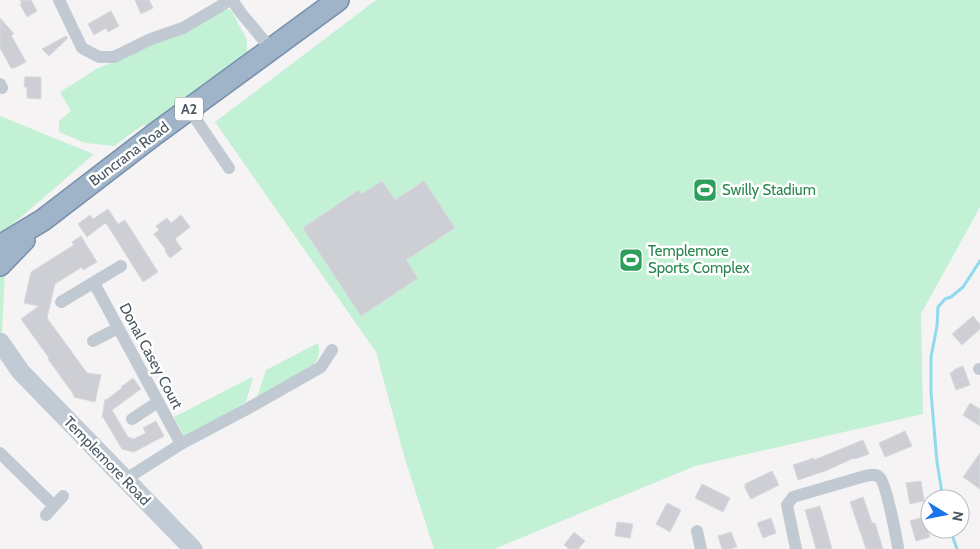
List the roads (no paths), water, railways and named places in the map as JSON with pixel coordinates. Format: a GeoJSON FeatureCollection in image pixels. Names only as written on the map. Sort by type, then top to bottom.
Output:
{"type":"FeatureCollection","features":[{"type":"Feature","properties":{"kind":"highway","name":"Buncrana Road"},"geometry":{"type":"LineString","coordinates":[[0,246],[43,220],[189,109],[338,0]]}},
{"type":"Feature","properties":{"kind":"highway","name":"Buncrana Road"},"geometry":{"type":"LineString","coordinates":[[0,265],[43,220]]}},
{"type":"Feature","properties":{"kind":"main road","name":"Templemore Road"},"geometry":{"type":"LineString","coordinates":[[0,342],[21,372],[194,549]]}},
{"type":"Feature","properties":{"kind":"main road","name":"Templemore Road"},"geometry":{"type":"LineString","coordinates":[[0,361],[21,372]]}},
{"type":"Feature","properties":{"kind":"street"},"geometry":{"type":"LineString","coordinates":[[59,0],[82,48],[99,57],[114,57],[151,39],[183,28],[230,0],[271,49]]}},
{"type":"Feature","properties":{"kind":"street"},"geometry":{"type":"LineString","coordinates":[[189,109],[229,168]]}},
{"type":"Feature","properties":{"kind":"street"},"geometry":{"type":"LineString","coordinates":[[61,302],[121,266]]}},
{"type":"Feature","properties":{"kind":"street","name":"Donal Casey Court"},"geometry":{"type":"LineString","coordinates":[[94,283],[180,444]]}},
{"type":"Feature","properties":{"kind":"street"},"geometry":{"type":"LineString","coordinates":[[93,340],[118,328]]}},
{"type":"Feature","properties":{"kind":"street"},"geometry":{"type":"LineString","coordinates":[[126,479],[180,444],[322,367],[332,350]]}},
{"type":"Feature","properties":{"kind":"street"},"geometry":{"type":"LineString","coordinates":[[132,419],[158,402]]}},
{"type":"Feature","properties":{"kind":"street"},"geometry":{"type":"LineString","coordinates":[[0,453],[54,506]]}},
{"type":"Feature","properties":{"kind":"street"},"geometry":{"type":"LineString","coordinates":[[796,549],[786,505],[792,497],[875,474],[881,478],[885,488],[898,547]]}},
{"type":"Feature","properties":{"kind":"street"},"geometry":{"type":"LineString","coordinates":[[697,532],[702,549]]}},
{"type":"Feature","properties":{"kind":"waterway"},"geometry":{"type":"LineString","coordinates":[[941,489],[931,393],[931,357],[937,326],[938,307],[945,299],[951,297],[963,287],[980,261]]}},
{"type":"Feature","properties":{"kind":"waterway"},"geometry":{"type":"LineString","coordinates":[[954,539],[957,549]]}},
{"type":"Feature","properties":{"kind":"place","name":"Swilly Stadium"},"geometry":{"type":"Point","coordinates":[705,190]}},
{"type":"Feature","properties":{"kind":"place","name":"Templemore Sports Complex"},"geometry":{"type":"Point","coordinates":[631,260]}}]}
